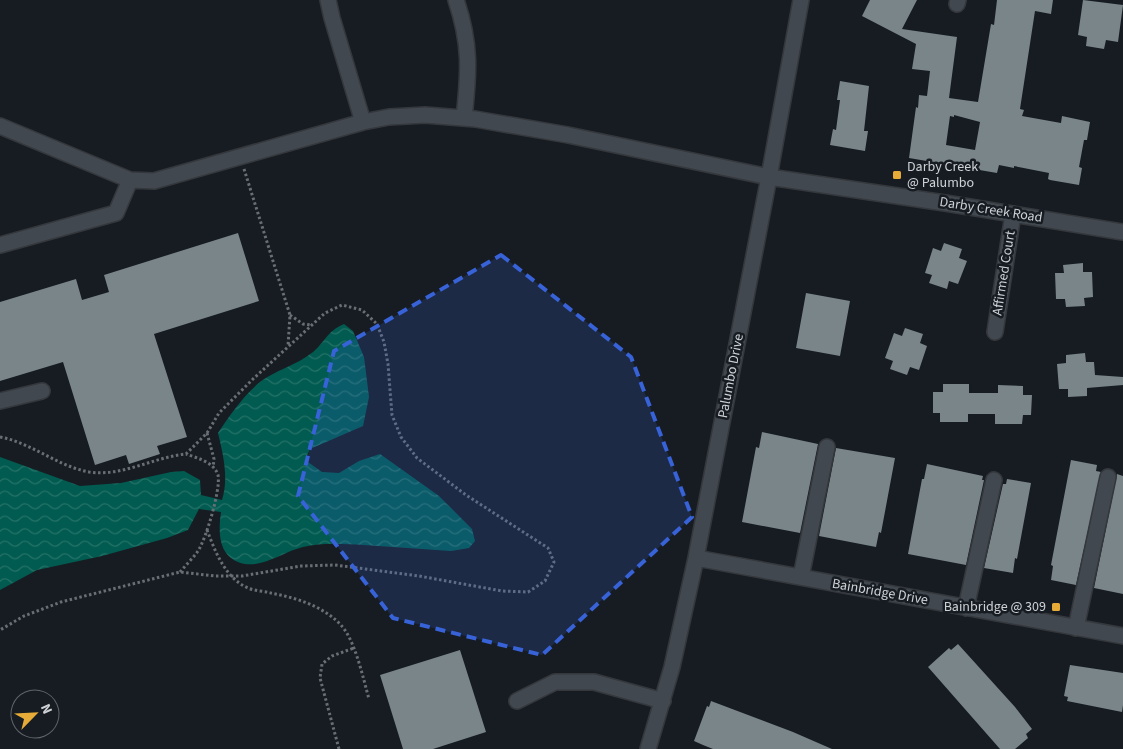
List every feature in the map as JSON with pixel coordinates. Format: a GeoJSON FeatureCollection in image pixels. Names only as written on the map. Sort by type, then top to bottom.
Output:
{"type":"FeatureCollection","features":[{"type":"Feature","properties":{"kind":"street"},"geometry":{"type":"LineString","coordinates":[[328,0],[363,122]]}},
{"type":"Feature","properties":{"kind":"street"},"geometry":{"type":"LineString","coordinates":[[456,0],[464,22],[468,48],[469,72],[464,118]]}},
{"type":"Feature","properties":{"kind":"street","name":"Palumbo Drive"},"geometry":{"type":"LineString","coordinates":[[648,749],[672,668],[696,558],[801,0]]}},
{"type":"Feature","properties":{"kind":"street","name":"Darby Creek Road"},"geometry":{"type":"LineString","coordinates":[[130,180],[154,181],[363,122],[389,117],[425,115],[464,118],[568,135],[769,178],[1123,232]]}},
{"type":"Feature","properties":{"kind":"street"},"geometry":{"type":"LineString","coordinates":[[0,126],[130,180],[116,213],[0,245]]}},
{"type":"Feature","properties":{"kind":"street","name":"Affirmed Court"},"geometry":{"type":"LineString","coordinates":[[995,332],[1014,214]]}},
{"type":"Feature","properties":{"kind":"street"},"geometry":{"type":"LineString","coordinates":[[0,401],[42,391]]}},
{"type":"Feature","properties":{"kind":"street"},"geometry":{"type":"LineString","coordinates":[[801,577],[827,447]]}},
{"type":"Feature","properties":{"kind":"street"},"geometry":{"type":"LineString","coordinates":[[1076,628],[1108,477]]}},
{"type":"Feature","properties":{"kind":"street"},"geometry":{"type":"LineString","coordinates":[[966,608],[994,480]]}},
{"type":"Feature","properties":{"kind":"street","name":"Bainbridge Drive"},"geometry":{"type":"LineString","coordinates":[[696,558],[1123,636]]}},
{"type":"Feature","properties":{"kind":"street"},"geometry":{"type":"LineString","coordinates":[[517,701],[555,682],[594,682],[663,701]]}},
{"type":"Feature","properties":{"kind":"path"},"geometry":{"type":"LineString","coordinates":[[240,157],[290,315],[288,347]]}},
{"type":"Feature","properties":{"kind":"path"},"geometry":{"type":"LineString","coordinates":[[0,630],[24,616],[61,602],[180,572],[216,576],[242,576],[269,573],[301,566],[335,565],[419,576],[502,591],[528,592],[545,581],[554,562],[548,548],[459,489],[418,458],[401,437],[392,415],[388,364],[384,342],[377,324],[362,310],[342,305],[325,313],[219,413],[207,432],[186,454]]}},
{"type":"Feature","properties":{"kind":"path"},"geometry":{"type":"LineString","coordinates":[[290,315],[303,324],[312,325]]}},
{"type":"Feature","properties":{"kind":"path"},"geometry":{"type":"LineString","coordinates":[[207,432],[214,458],[213,468]]}},
{"type":"Feature","properties":{"kind":"path"},"geometry":{"type":"LineString","coordinates":[[0,437],[13,440],[69,467],[90,472],[114,472],[169,456],[186,454],[207,462],[218,475],[217,492],[212,515],[198,550],[180,572]]}},
{"type":"Feature","properties":{"kind":"path"},"geometry":{"type":"LineString","coordinates":[[207,530],[222,564],[231,576],[248,588],[296,598],[320,609],[341,625],[354,648],[370,699]]}},
{"type":"Feature","properties":{"kind":"path"},"geometry":{"type":"LineString","coordinates":[[339,749],[320,678],[322,664],[332,656],[354,648]]}},
{"type":"Feature","properties":{"kind":"highlighted area"},"geometry":{"type":"Polygon","coordinates":[[[501,255],[631,357],[692,517],[542,655],[393,618],[298,496],[334,351],[501,255]]]}},
{"type":"Feature","properties":{"kind":"water"},"geometry":{"type":"Polygon","coordinates":[[[344,324],[353,331],[364,357],[369,397],[363,426],[310,449],[305,460],[322,472],[339,473],[359,461],[380,454],[439,496],[472,529],[475,541],[469,548],[451,551],[349,544],[318,544],[296,549],[260,563],[245,564],[229,557],[225,551],[220,536],[221,512],[199,509],[188,530],[167,538],[102,556],[37,570],[0,590],[0,457],[80,486],[121,483],[184,471],[200,480],[201,495],[222,500],[225,475],[218,433],[227,419],[260,382],[307,357],[333,330],[344,324]]]}},
{"type":"Feature","properties":{"kind":"building"},"geometry":{"type":"Polygon","coordinates":[[[870,0],[917,0],[902,29],[957,37],[949,98],[978,102],[991,24],[994,25],[997,0],[1053,0],[1051,14],[1035,11],[1020,109],[1024,110],[1022,116],[1061,123],[1062,116],[1090,122],[1087,140],[1084,140],[1079,167],[1082,168],[1079,185],[1050,180],[1048,179],[1049,173],[1014,166],[1014,168],[999,165],[997,173],[909,158],[916,107],[918,108],[919,95],[927,96],[930,71],[912,69],[916,44],[862,16],[870,0]],[[954,115],[954,117],[950,116],[946,145],[975,150],[980,122],[954,115]]]}},
{"type":"Feature","properties":{"kind":"building"},"geometry":{"type":"Polygon","coordinates":[[[1083,0],[1123,5],[1118,42],[1106,40],[1104,49],[1086,46],[1087,37],[1078,35],[1083,0]]]}},
{"type":"Feature","properties":{"kind":"building"},"geometry":{"type":"Polygon","coordinates":[[[840,81],[869,86],[864,131],[868,131],[865,151],[830,145],[833,129],[836,130],[840,100],[837,100],[840,81]]]}},
{"type":"Feature","properties":{"kind":"building"},"geometry":{"type":"Polygon","coordinates":[[[238,233],[259,301],[154,334],[187,437],[157,446],[160,454],[129,464],[126,455],[95,465],[63,362],[0,381],[0,302],[76,279],[82,300],[109,292],[104,275],[238,233]]]}},
{"type":"Feature","properties":{"kind":"building"},"geometry":{"type":"Polygon","coordinates":[[[944,243],[962,249],[959,258],[967,261],[958,284],[949,281],[947,289],[929,283],[932,275],[925,273],[933,248],[941,251],[944,243]]]}},
{"type":"Feature","properties":{"kind":"building"},"geometry":{"type":"Polygon","coordinates":[[[1083,263],[1083,272],[1092,272],[1093,297],[1084,298],[1085,306],[1066,307],[1065,299],[1056,299],[1055,273],[1064,273],[1063,265],[1083,263]]]}},
{"type":"Feature","properties":{"kind":"building"},"geometry":{"type":"Polygon","coordinates":[[[806,293],[850,301],[840,356],[796,348],[806,293]]]}},
{"type":"Feature","properties":{"kind":"building"},"geometry":{"type":"Polygon","coordinates":[[[905,328],[923,334],[920,343],[927,346],[919,370],[910,367],[907,375],[890,369],[893,361],[885,358],[894,333],[902,336],[905,328]]]}},
{"type":"Feature","properties":{"kind":"building"},"geometry":{"type":"Polygon","coordinates":[[[1085,353],[1086,362],[1094,362],[1095,375],[1123,377],[1123,385],[1087,388],[1087,396],[1068,397],[1068,389],[1059,389],[1057,364],[1066,363],[1066,355],[1085,353]]]}},
{"type":"Feature","properties":{"kind":"building"},"geometry":{"type":"Polygon","coordinates":[[[943,384],[969,384],[969,393],[998,393],[998,385],[1023,386],[1023,395],[1032,395],[1031,415],[1023,415],[1022,424],[995,424],[995,414],[968,414],[968,422],[940,422],[940,413],[933,413],[933,392],[943,392],[943,384]]]}},
{"type":"Feature","properties":{"kind":"building"},"geometry":{"type":"Polygon","coordinates":[[[762,432],[818,444],[800,533],[742,522],[756,447],[759,448],[762,432]]]}},
{"type":"Feature","properties":{"kind":"building"},"geometry":{"type":"Polygon","coordinates":[[[836,448],[895,458],[881,533],[879,532],[876,547],[819,536],[836,448]]]}},
{"type":"Feature","properties":{"kind":"building"},"geometry":{"type":"Polygon","coordinates":[[[1071,460],[1097,465],[1096,471],[1101,472],[1076,585],[1051,580],[1053,566],[1051,565],[1071,460]]]}},
{"type":"Feature","properties":{"kind":"building"},"geometry":{"type":"Polygon","coordinates":[[[927,464],[983,476],[982,480],[984,480],[966,565],[908,554],[922,479],[924,479],[927,464]]]}},
{"type":"Feature","properties":{"kind":"building"},"geometry":{"type":"Polygon","coordinates":[[[1117,474],[1123,476],[1123,594],[1094,588],[1117,474]]]}},
{"type":"Feature","properties":{"kind":"building"},"geometry":{"type":"Polygon","coordinates":[[[1007,479],[1031,483],[1013,573],[984,568],[1003,484],[1006,484],[1007,479]]]}},
{"type":"Feature","properties":{"kind":"building"},"geometry":{"type":"Polygon","coordinates":[[[958,644],[1015,707],[1032,729],[1026,734],[1028,738],[1015,749],[1000,749],[928,667],[949,648],[951,650],[958,644]]]}},
{"type":"Feature","properties":{"kind":"building"},"geometry":{"type":"Polygon","coordinates":[[[460,650],[486,732],[433,749],[403,749],[380,675],[460,650]]]}},
{"type":"Feature","properties":{"kind":"building"},"geometry":{"type":"Polygon","coordinates":[[[1070,665],[1123,673],[1122,712],[1067,701],[1068,697],[1064,696],[1070,665]]]}},
{"type":"Feature","properties":{"kind":"building"},"geometry":{"type":"Polygon","coordinates":[[[711,701],[832,749],[713,749],[694,741],[707,706],[709,707],[711,701]]]}},
{"type":"Feature","properties":{"kind":"place","name":"Darby Creek @ Palumbo"},"geometry":{"type":"Point","coordinates":[897,175]}},
{"type":"Feature","properties":{"kind":"place","name":"Bainbridge @ 309"},"geometry":{"type":"Point","coordinates":[1056,607]}}]}
